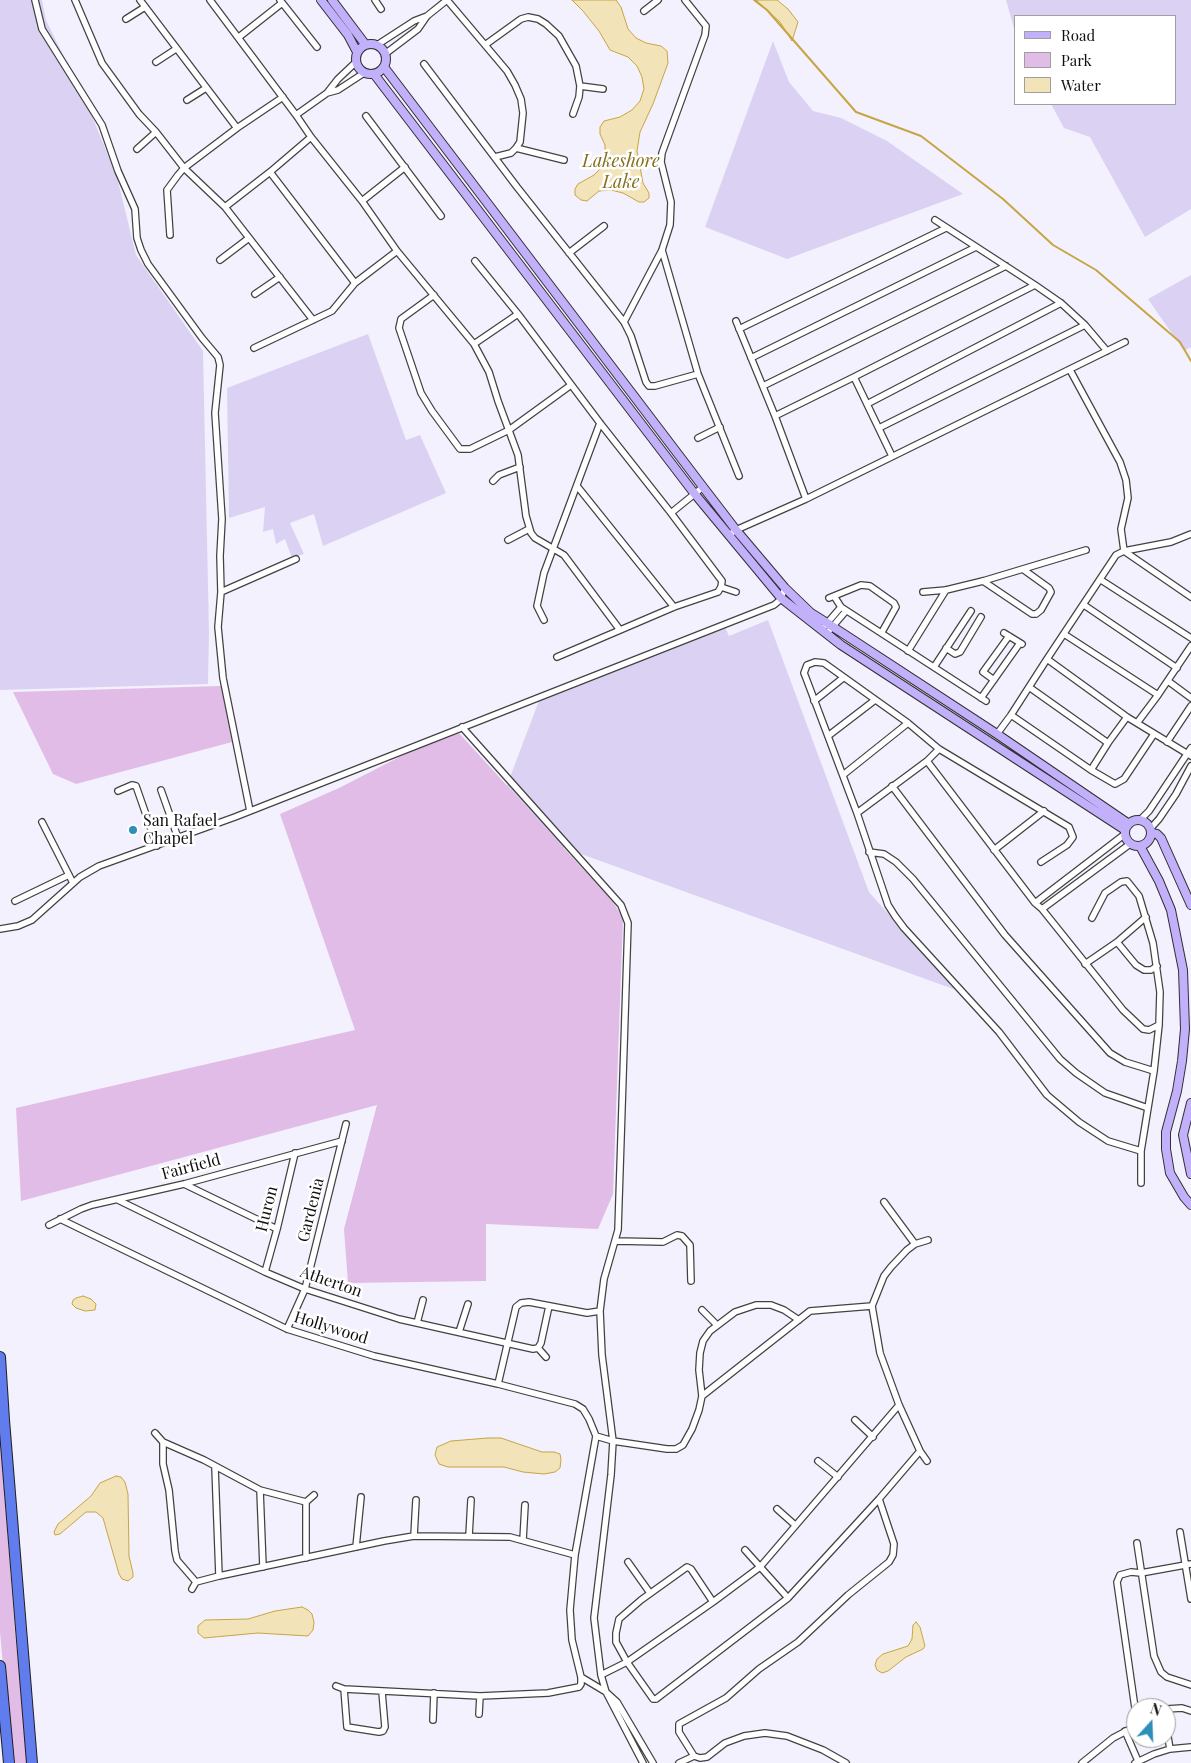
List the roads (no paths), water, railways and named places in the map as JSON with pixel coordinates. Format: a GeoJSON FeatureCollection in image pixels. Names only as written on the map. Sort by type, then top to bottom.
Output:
{"type":"FeatureCollection","features":[{"type":"Feature","properties":{"kind":"highway"},"geometry":{"type":"LineString","coordinates":[[0,1357],[5,1440],[32,1763]]}},
{"type":"Feature","properties":{"kind":"highway"},"geometry":{"type":"LineString","coordinates":[[0,1666],[9,1763]]}},
{"type":"Feature","properties":{"kind":"street"},"geometry":{"type":"LineString","coordinates":[[35,0],[42,29],[102,126],[134,209],[140,250],[148,264],[218,357],[220,365],[215,414],[222,519],[221,592],[218,627],[223,678],[250,810]]}},
{"type":"Feature","properties":{"kind":"street"},"geometry":{"type":"LineString","coordinates":[[74,0],[102,63],[139,114],[156,132],[184,168],[225,207],[313,320]]}},
{"type":"Feature","properties":{"kind":"street"},"geometry":{"type":"LineString","coordinates":[[140,0],[237,128]]}},
{"type":"Feature","properties":{"kind":"street"},"geometry":{"type":"LineString","coordinates":[[210,0],[296,114],[311,137],[362,201],[397,251],[474,344],[489,372],[514,444],[520,467],[529,529],[535,538],[564,555],[620,630]]}},
{"type":"Feature","properties":{"kind":"street"},"geometry":{"type":"LineString","coordinates":[[321,0],[348,35],[357,52],[356,62],[359,68],[364,72],[374,74],[694,494],[781,598],[997,734],[1126,829],[1130,844]]}},
{"type":"Feature","properties":{"kind":"street"},"geometry":{"type":"LineString","coordinates":[[332,0],[364,44]]}},
{"type":"Feature","properties":{"kind":"street"},"geometry":{"type":"LineString","coordinates":[[374,0],[381,9]]}},
{"type":"Feature","properties":{"kind":"street"},"geometry":{"type":"LineString","coordinates":[[377,45],[427,16],[447,0],[507,71],[521,99],[523,113],[520,142],[511,153],[494,157]]}},
{"type":"Feature","properties":{"kind":"street"},"geometry":{"type":"LineString","coordinates":[[644,11],[658,0]]}},
{"type":"Feature","properties":{"kind":"street"},"geometry":{"type":"LineString","coordinates":[[624,322],[662,250],[670,225],[669,194],[661,162],[662,153],[705,36],[706,26],[685,0]]}},
{"type":"Feature","properties":{"kind":"street"},"geometry":{"type":"LineString","coordinates":[[238,37],[281,2],[317,47]]}},
{"type":"Feature","properties":{"kind":"street"},"geometry":{"type":"LineString","coordinates":[[126,19],[145,6]]}},
{"type":"Feature","properties":{"kind":"street"},"geometry":{"type":"LineString","coordinates":[[385,54],[418,29],[427,16]]}},
{"type":"Feature","properties":{"kind":"street"},"geometry":{"type":"LineString","coordinates":[[485,45],[521,19],[528,17],[538,19],[546,24],[559,36],[576,66],[580,86],[573,114]]}},
{"type":"Feature","properties":{"kind":"street"},"geometry":{"type":"LineString","coordinates":[[357,52],[364,44],[369,43],[377,45],[385,54],[384,67],[374,74]]}},
{"type":"Feature","properties":{"kind":"street"},"geometry":{"type":"LineString","coordinates":[[156,62],[176,49]]}},
{"type":"Feature","properties":{"kind":"street"},"geometry":{"type":"LineString","coordinates":[[327,93],[338,78],[356,62]]}},
{"type":"Feature","properties":{"kind":"street"},"geometry":{"type":"LineString","coordinates":[[424,64],[494,157],[624,322],[649,386],[698,374]]}},
{"type":"Feature","properties":{"kind":"street"},"geometry":{"type":"LineString","coordinates":[[384,67],[736,530],[784,588],[811,612],[841,645],[1126,829]]}},
{"type":"Feature","properties":{"kind":"street"},"geometry":{"type":"LineString","coordinates":[[296,114],[327,93],[338,90],[364,72]]}},
{"type":"Feature","properties":{"kind":"street"},"geometry":{"type":"LineString","coordinates":[[580,86],[602,89]]}},
{"type":"Feature","properties":{"kind":"street"},"geometry":{"type":"LineString","coordinates":[[187,100],[206,88]]}},
{"type":"Feature","properties":{"kind":"street"},"geometry":{"type":"LineString","coordinates":[[170,235],[167,190],[184,168],[237,128],[283,97]]}},
{"type":"Feature","properties":{"kind":"street"},"geometry":{"type":"LineString","coordinates":[[366,116],[441,216]]}},
{"type":"Feature","properties":{"kind":"street"},"geometry":{"type":"LineString","coordinates":[[137,149],[156,132]]}},
{"type":"Feature","properties":{"kind":"street"},"geometry":{"type":"LineString","coordinates":[[225,207],[311,137]]}},
{"type":"Feature","properties":{"kind":"street"},"geometry":{"type":"LineString","coordinates":[[516,148],[564,160]]}},
{"type":"Feature","properties":{"kind":"street"},"geometry":{"type":"LineString","coordinates":[[362,201],[405,166]]}},
{"type":"Feature","properties":{"kind":"street"},"geometry":{"type":"LineString","coordinates":[[270,172],[355,282]]}},
{"type":"Feature","properties":{"kind":"street"},"geometry":{"type":"LineString","coordinates":[[935,220],[1062,303],[1085,325],[1107,351]]}},
{"type":"Feature","properties":{"kind":"street"},"geometry":{"type":"LineString","coordinates":[[569,253],[604,226]]}},
{"type":"Feature","properties":{"kind":"street"},"geometry":{"type":"LineString","coordinates":[[739,329],[946,228]]}},
{"type":"Feature","properties":{"kind":"street"},"geometry":{"type":"LineString","coordinates":[[220,260],[249,238]]}},
{"type":"Feature","properties":{"kind":"street"},"geometry":{"type":"LineString","coordinates":[[751,358],[976,247]]}},
{"type":"Feature","properties":{"kind":"street"},"geometry":{"type":"LineString","coordinates":[[662,250],[698,374],[739,476]]}},
{"type":"Feature","properties":{"kind":"street"},"geometry":{"type":"LineString","coordinates":[[254,348],[332,312],[355,282],[397,251]]}},
{"type":"Feature","properties":{"kind":"street"},"geometry":{"type":"LineString","coordinates":[[475,261],[518,314],[600,424],[722,581],[718,592],[674,607],[557,657]]}},
{"type":"Feature","properties":{"kind":"street"},"geometry":{"type":"LineString","coordinates":[[763,386],[1006,266]]}},
{"type":"Feature","properties":{"kind":"street"},"geometry":{"type":"LineString","coordinates":[[255,294],[280,277]]}},
{"type":"Feature","properties":{"kind":"street"},"geometry":{"type":"LineString","coordinates":[[775,416],[1034,285]]}},
{"type":"Feature","properties":{"kind":"street"},"geometry":{"type":"LineString","coordinates":[[434,295],[401,320],[399,328],[421,393],[460,449],[470,449],[509,430],[571,385]]}},
{"type":"Feature","properties":{"kind":"street"},"geometry":{"type":"LineString","coordinates":[[867,404],[1062,303]]}},
{"type":"Feature","properties":{"kind":"street"},"geometry":{"type":"LineString","coordinates":[[474,344],[518,314]]}},
{"type":"Feature","properties":{"kind":"street"},"geometry":{"type":"LineString","coordinates":[[736,321],[775,416],[806,499]]}},
{"type":"Feature","properties":{"kind":"street"},"geometry":{"type":"LineString","coordinates":[[879,428],[1085,325]]}},
{"type":"Feature","properties":{"kind":"street"},"geometry":{"type":"LineString","coordinates":[[729,535],[1125,342]]}},
{"type":"Feature","properties":{"kind":"street"},"geometry":{"type":"LineString","coordinates":[[1070,370],[1120,462],[1126,480],[1128,498],[1121,529],[1124,551],[1191,597]]}},
{"type":"Feature","properties":{"kind":"street"},"geometry":{"type":"LineString","coordinates":[[854,377],[892,456]]}},
{"type":"Feature","properties":{"kind":"street"},"geometry":{"type":"LineString","coordinates":[[544,620],[537,606],[537,598],[553,548],[600,424]]}},
{"type":"Feature","properties":{"kind":"street"},"geometry":{"type":"LineString","coordinates":[[698,438],[720,427]]}},
{"type":"Feature","properties":{"kind":"street"},"geometry":{"type":"LineString","coordinates":[[493,481],[500,475],[520,467]]}},
{"type":"Feature","properties":{"kind":"street"},"geometry":{"type":"LineString","coordinates":[[577,486],[588,497],[674,607]]}},
{"type":"Feature","properties":{"kind":"street"},"geometry":{"type":"LineString","coordinates":[[671,513],[703,487]]}},
{"type":"Feature","properties":{"kind":"street"},"geometry":{"type":"LineString","coordinates":[[508,540],[529,529]]}},
{"type":"Feature","properties":{"kind":"street"},"geometry":{"type":"LineString","coordinates":[[997,734],[1116,555],[1124,551],[1171,542],[1191,534]]}},
{"type":"Feature","properties":{"kind":"street"},"geometry":{"type":"LineString","coordinates":[[923,592],[946,590],[983,581],[1086,550]]}},
{"type":"Feature","properties":{"kind":"street"},"geometry":{"type":"LineString","coordinates":[[221,592],[296,559]]}},
{"type":"Feature","properties":{"kind":"street"},"geometry":{"type":"LineString","coordinates":[[983,581],[1036,614],[1041,610],[1051,592],[1049,588],[1024,570]]}},
{"type":"Feature","properties":{"kind":"street"},"geometry":{"type":"LineString","coordinates":[[1101,580],[1191,638]]}},
{"type":"Feature","properties":{"kind":"street"},"geometry":{"type":"LineString","coordinates":[[882,632],[895,611],[894,604],[866,585],[861,585],[832,597],[844,609],[983,699],[994,680],[1021,644],[1006,634],[983,672],[994,680]]}},
{"type":"Feature","properties":{"kind":"street"},"geometry":{"type":"LineString","coordinates":[[721,587],[736,592]]}},
{"type":"Feature","properties":{"kind":"street"},"geometry":{"type":"LineString","coordinates":[[1,929],[18,926],[32,920],[85,873],[99,866],[178,838],[774,605],[781,598],[784,588]]}},
{"type":"Feature","properties":{"kind":"street"},"geometry":{"type":"LineString","coordinates":[[908,651],[946,590]]}},
{"type":"Feature","properties":{"kind":"street"},"geometry":{"type":"LineString","coordinates":[[1084,605],[1176,668]]}},
{"type":"Feature","properties":{"kind":"street"},"geometry":{"type":"LineString","coordinates":[[827,628],[844,609]]}},
{"type":"Feature","properties":{"kind":"street"},"geometry":{"type":"LineString","coordinates":[[934,667],[969,609],[982,618],[960,652],[955,654],[946,648]]}},
{"type":"Feature","properties":{"kind":"street"},"geometry":{"type":"LineString","coordinates":[[1064,634],[1158,696]]}},
{"type":"Feature","properties":{"kind":"street"},"geometry":{"type":"LineString","coordinates":[[1137,723],[1158,696],[1191,646]]}},
{"type":"Feature","properties":{"kind":"street"},"geometry":{"type":"LineString","coordinates":[[1047,659],[1127,717],[1189,755]]}},
{"type":"Feature","properties":{"kind":"street"},"geometry":{"type":"LineString","coordinates":[[1041,862],[1068,845],[1073,837],[1069,827],[939,749],[908,723],[824,663],[815,662],[807,665],[804,673],[857,813],[888,905],[895,916],[999,1032],[1047,1095],[1079,1122],[1108,1141],[1141,1150]]}},
{"type":"Feature","properties":{"kind":"street"},"geometry":{"type":"LineString","coordinates":[[814,701],[843,678]]}},
{"type":"Feature","properties":{"kind":"street"},"geometry":{"type":"LineString","coordinates":[[1168,681],[1191,698]]}},
{"type":"Feature","properties":{"kind":"street"},"geometry":{"type":"LineString","coordinates":[[1029,686],[1108,743]]}},
{"type":"Feature","properties":{"kind":"street"},"geometry":{"type":"LineString","coordinates":[[828,736],[875,700]]}},
{"type":"Feature","properties":{"kind":"street"},"geometry":{"type":"LineString","coordinates":[[1166,742],[1191,706]]}},
{"type":"Feature","properties":{"kind":"street"},"geometry":{"type":"LineString","coordinates":[[1011,715],[1110,782],[1118,783],[1124,779],[1154,734]]}},
{"type":"Feature","properties":{"kind":"street"},"geometry":{"type":"LineString","coordinates":[[1091,770],[1127,717]]}},
{"type":"Feature","properties":{"kind":"street"},"geometry":{"type":"LineString","coordinates":[[843,775],[908,723]]}},
{"type":"Feature","properties":{"kind":"street"},"geometry":{"type":"LineString","coordinates":[[462,727],[621,905],[628,923],[618,1230],[604,1279],[600,1311],[605,1382],[613,1441],[611,1475],[594,1610],[601,1675],[606,1692],[643,1763]]}},
{"type":"Feature","properties":{"kind":"street"},"geometry":{"type":"LineString","coordinates":[[1035,903],[1126,829],[1150,812],[1189,755],[1191,748]]}},
{"type":"Feature","properties":{"kind":"street"},"geometry":{"type":"LineString","coordinates":[[857,813],[928,761],[939,749]]}},
{"type":"Feature","properties":{"kind":"street"},"geometry":{"type":"LineString","coordinates":[[928,761],[1035,903],[1042,909],[1123,1010],[1143,1028],[1149,1030],[1159,1025]]}},
{"type":"Feature","properties":{"kind":"street"},"geometry":{"type":"LineString","coordinates":[[1042,909],[1130,844],[1140,846],[1147,843],[1151,831],[1176,794],[1191,766]]}},
{"type":"Feature","properties":{"kind":"street"},"geometry":{"type":"LineString","coordinates":[[118,791],[132,785],[136,786],[157,846]]}},
{"type":"Feature","properties":{"kind":"street"},"geometry":{"type":"LineString","coordinates":[[892,786],[1005,935],[1110,1053],[1125,1062],[1154,1071]]}},
{"type":"Feature","properties":{"kind":"street"},"geometry":{"type":"LineString","coordinates":[[161,790],[178,838]]}},
{"type":"Feature","properties":{"kind":"street"},"geometry":{"type":"LineString","coordinates":[[994,850],[1044,811]]}},
{"type":"Feature","properties":{"kind":"street"},"geometry":{"type":"LineString","coordinates":[[1140,820],[1146,823],[1151,831],[1161,838],[1191,905]]}},
{"type":"Feature","properties":{"kind":"street"},"geometry":{"type":"LineString","coordinates":[[42,822],[73,883]]}},
{"type":"Feature","properties":{"kind":"street"},"geometry":{"type":"LineString","coordinates":[[1140,846],[1159,881],[1171,910],[1183,970],[1185,1029],[1182,1061],[1177,1091],[1166,1132],[1166,1149],[1170,1173],[1191,1205]]}},
{"type":"Feature","properties":{"kind":"street"},"geometry":{"type":"LineString","coordinates":[[870,852],[884,854],[896,862],[913,879],[1060,1059],[1083,1079],[1105,1093],[1148,1108]]}},
{"type":"Feature","properties":{"kind":"street"},"geometry":{"type":"LineString","coordinates":[[15,901],[69,876]]}},
{"type":"Feature","properties":{"kind":"street"},"geometry":{"type":"LineString","coordinates":[[1092,918],[1105,892],[1121,882],[1127,881],[1139,896],[1153,942],[1160,992],[1159,1025],[1154,1071],[1141,1150],[1141,1183]]}},
{"type":"Feature","properties":{"kind":"street"},"geometry":{"type":"LineString","coordinates":[[1085,964],[1117,942],[1146,917]]}},
{"type":"Feature","properties":{"kind":"street"},"geometry":{"type":"LineString","coordinates":[[1117,942],[1136,966],[1144,970],[1151,970],[1157,966]]}},
{"type":"Feature","properties":{"kind":"street"},"geometry":{"type":"LineString","coordinates":[[1191,1103],[1188,1138],[1191,1174]]}},
{"type":"Feature","properties":{"kind":"street","name":"Gardenia"},"geometry":{"type":"LineString","coordinates":[[288,1329],[305,1289],[346,1124]]}},
{"type":"Feature","properties":{"kind":"street","name":"Fairfield"},"geometry":{"type":"LineString","coordinates":[[49,1225],[81,1208],[184,1184],[342,1141]]}},
{"type":"Feature","properties":{"kind":"street","name":"Huron"},"geometry":{"type":"LineString","coordinates":[[265,1272],[295,1153]]}},
{"type":"Feature","properties":{"kind":"street"},"geometry":{"type":"LineString","coordinates":[[184,1184],[277,1229]]}},
{"type":"Feature","properties":{"kind":"street","name":"Atherton"},"geometry":{"type":"LineString","coordinates":[[118,1200],[265,1272],[305,1289],[417,1323],[533,1349],[538,1348]]}},
{"type":"Feature","properties":{"kind":"street"},"geometry":{"type":"LineString","coordinates":[[884,1202],[916,1244]]}},
{"type":"Feature","properties":{"kind":"street","name":"Hollywood"},"geometry":{"type":"LineString","coordinates":[[60,1219],[288,1329],[374,1356],[576,1404],[583,1409],[596,1436]]}},
{"type":"Feature","properties":{"kind":"street"},"geometry":{"type":"LineString","coordinates":[[616,1241],[663,1242],[680,1235],[690,1245],[691,1281]]}},
{"type":"Feature","properties":{"kind":"street"},"geometry":{"type":"LineString","coordinates":[[927,1461],[920,1451],[899,1405],[880,1353],[872,1306],[884,1276],[903,1254],[916,1244],[928,1240]]}},
{"type":"Feature","properties":{"kind":"street"},"geometry":{"type":"LineString","coordinates":[[417,1323],[423,1300]]}},
{"type":"Feature","properties":{"kind":"street"},"geometry":{"type":"LineString","coordinates":[[498,1384],[516,1307],[520,1303],[529,1302],[587,1313],[600,1311]]}},
{"type":"Feature","properties":{"kind":"street"},"geometry":{"type":"LineString","coordinates":[[459,1332],[468,1304]]}},
{"type":"Feature","properties":{"kind":"street"},"geometry":{"type":"LineString","coordinates":[[336,1686],[344,1689],[382,1692],[480,1696],[548,1694],[579,1687],[581,1677],[572,1640],[570,1610],[574,1555],[596,1436],[613,1441],[667,1449],[676,1449],[683,1445],[697,1418],[702,1396],[699,1370],[703,1341],[717,1325],[735,1312],[756,1305],[771,1305],[784,1310],[799,1320]]}},
{"type":"Feature","properties":{"kind":"street"},"geometry":{"type":"LineString","coordinates":[[546,1357],[538,1348],[541,1343],[549,1306]]}},
{"type":"Feature","properties":{"kind":"street"},"geometry":{"type":"LineString","coordinates":[[702,1396],[810,1311],[872,1306]]}},
{"type":"Feature","properties":{"kind":"street"},"geometry":{"type":"LineString","coordinates":[[702,1310],[717,1325]]}},
{"type":"Feature","properties":{"kind":"street"},"geometry":{"type":"LineString","coordinates":[[601,1675],[628,1662],[760,1567],[899,1405]]}},
{"type":"Feature","properties":{"kind":"street"},"geometry":{"type":"LineString","coordinates":[[855,1420],[873,1436]]}},
{"type":"Feature","properties":{"kind":"street"},"geometry":{"type":"LineString","coordinates":[[155,1433],[163,1442],[204,1460],[260,1490],[306,1502]]}},
{"type":"Feature","properties":{"kind":"street"},"geometry":{"type":"LineString","coordinates":[[163,1442],[163,1464],[169,1490],[177,1560],[196,1582]]}},
{"type":"Feature","properties":{"kind":"street"},"geometry":{"type":"LineString","coordinates":[[713,1602],[689,1568],[686,1568],[624,1613],[617,1626],[616,1642],[653,1698],[656,1699],[788,1598],[879,1499],[920,1451]]}},
{"type":"Feature","properties":{"kind":"street"},"geometry":{"type":"LineString","coordinates":[[818,1461],[838,1477]]}},
{"type":"Feature","properties":{"kind":"street"},"geometry":{"type":"LineString","coordinates":[[215,1467],[219,1576]]}},
{"type":"Feature","properties":{"kind":"street"},"geometry":{"type":"LineString","coordinates":[[260,1490],[263,1567]]}},
{"type":"Feature","properties":{"kind":"street"},"geometry":{"type":"LineString","coordinates":[[306,1558],[306,1502],[314,1495]]}},
{"type":"Feature","properties":{"kind":"street"},"geometry":{"type":"LineString","coordinates":[[356,1547],[361,1497]]}},
{"type":"Feature","properties":{"kind":"street"},"geometry":{"type":"LineString","coordinates":[[846,1763],[824,1750],[786,1736],[765,1733],[754,1734],[725,1743],[707,1757],[700,1758],[694,1756],[679,1732],[679,1724],[726,1698],[759,1669],[798,1642],[848,1595],[890,1562],[894,1544],[879,1499]]}},
{"type":"Feature","properties":{"kind":"street"},"geometry":{"type":"LineString","coordinates":[[414,1536],[416,1500]]}},
{"type":"Feature","properties":{"kind":"street"},"geometry":{"type":"LineString","coordinates":[[468,1536],[471,1500]]}},
{"type":"Feature","properties":{"kind":"street"},"geometry":{"type":"LineString","coordinates":[[523,1540],[526,1505]]}},
{"type":"Feature","properties":{"kind":"street"},"geometry":{"type":"LineString","coordinates":[[777,1509],[795,1524]]}},
{"type":"Feature","properties":{"kind":"street"},"geometry":{"type":"LineString","coordinates":[[1180,1532],[1189,1564],[1191,1600]]}},
{"type":"Feature","properties":{"kind":"street"},"geometry":{"type":"LineString","coordinates":[[192,1589],[196,1582],[219,1576],[414,1536],[493,1536],[523,1540],[574,1555]]}},
{"type":"Feature","properties":{"kind":"street"},"geometry":{"type":"LineString","coordinates":[[1137,1543],[1154,1656],[1161,1672],[1174,1681],[1191,1685]]}},
{"type":"Feature","properties":{"kind":"street"},"geometry":{"type":"LineString","coordinates":[[745,1550],[788,1598]]}},
{"type":"Feature","properties":{"kind":"street"},"geometry":{"type":"LineString","coordinates":[[628,1562],[650,1593]]}},
{"type":"Feature","properties":{"kind":"street"},"geometry":{"type":"LineString","coordinates":[[1134,1698],[1117,1582],[1120,1575],[1132,1572],[1141,1573],[1189,1564]]}},
{"type":"Feature","properties":{"kind":"street"},"geometry":{"type":"LineString","coordinates":[[581,1677],[606,1692],[624,1712],[653,1763]]}},
{"type":"Feature","properties":{"kind":"street"},"geometry":{"type":"LineString","coordinates":[[344,1689],[347,1727],[379,1732],[383,1731],[385,1726],[382,1692]]}},
{"type":"Feature","properties":{"kind":"street"},"geometry":{"type":"LineString","coordinates":[[433,1720],[434,1693]]}},
{"type":"Feature","properties":{"kind":"street"},"geometry":{"type":"LineString","coordinates":[[479,1714],[480,1696]]}},
{"type":"Feature","properties":{"kind":"street"},"geometry":{"type":"LineString","coordinates":[[1176,1708],[1191,1711]]}},
{"type":"Feature","properties":{"kind":"street"},"geometry":{"type":"LineString","coordinates":[[1082,1763],[1113,1738],[1125,1731],[1136,1762],[1170,1749],[1191,1747]]}},
{"type":"Feature","properties":{"kind":"street"},"geometry":{"type":"LineString","coordinates":[[679,1763],[694,1756]]}},
{"type":"Feature","properties":{"kind":"water","name":"Lakeshore Lake"},"geometry":{"type":"Polygon","coordinates":[[[572,0],[616,0],[621,7],[628,29],[636,38],[646,43],[661,46],[667,51],[668,63],[653,104],[640,132],[637,151],[643,183],[649,193],[649,198],[644,202],[639,202],[623,193],[611,190],[599,191],[587,201],[581,200],[575,195],[575,189],[578,184],[594,175],[601,168],[605,156],[605,145],[600,134],[600,127],[604,121],[620,117],[632,110],[640,101],[644,89],[642,77],[637,66],[628,57],[610,50],[599,31],[572,0]]]}},
{"type":"Feature","properties":{"kind":"water"},"geometry":{"type":"Polygon","coordinates":[[[756,0],[777,0],[788,9],[798,22],[792,41],[780,22],[756,0]]]}},
{"type":"Feature","properties":{"kind":"water"},"geometry":{"type":"Polygon","coordinates":[[[83,1296],[91,1299],[96,1304],[95,1310],[85,1311],[76,1308],[72,1304],[73,1300],[83,1296]]]}},
{"type":"Feature","properties":{"kind":"water"},"geometry":{"type":"Polygon","coordinates":[[[501,1438],[542,1452],[560,1454],[560,1468],[555,1472],[544,1474],[523,1472],[504,1467],[448,1467],[439,1464],[435,1455],[437,1447],[451,1441],[501,1438]]]}},
{"type":"Feature","properties":{"kind":"water"},"geometry":{"type":"Polygon","coordinates":[[[116,1476],[121,1477],[125,1482],[128,1494],[129,1556],[133,1577],[128,1581],[122,1579],[119,1574],[103,1518],[96,1512],[86,1512],[60,1534],[55,1535],[54,1532],[58,1524],[91,1496],[100,1483],[116,1476]]]}},
{"type":"Feature","properties":{"kind":"water"},"geometry":{"type":"Polygon","coordinates":[[[302,1607],[312,1614],[314,1622],[313,1630],[308,1636],[258,1633],[204,1638],[198,1633],[198,1626],[205,1620],[248,1619],[275,1611],[302,1607]]]}},
{"type":"Feature","properties":{"kind":"water"},"geometry":{"type":"Polygon","coordinates":[[[916,1622],[920,1627],[925,1646],[923,1649],[906,1657],[888,1671],[882,1673],[877,1670],[875,1665],[877,1659],[883,1654],[908,1646],[912,1639],[913,1625],[916,1622]]]}},
{"type":"Feature","properties":{"kind":"waterway"},"geometry":{"type":"LineString","coordinates":[[754,0],[767,10],[856,112],[921,136],[1003,199],[1053,245],[1096,270],[1180,342],[1191,361]]}},
{"type":"Feature","properties":{"kind":"place","name":"San Rafael Chapel"},"geometry":{"type":"Point","coordinates":[133,830]}}]}
